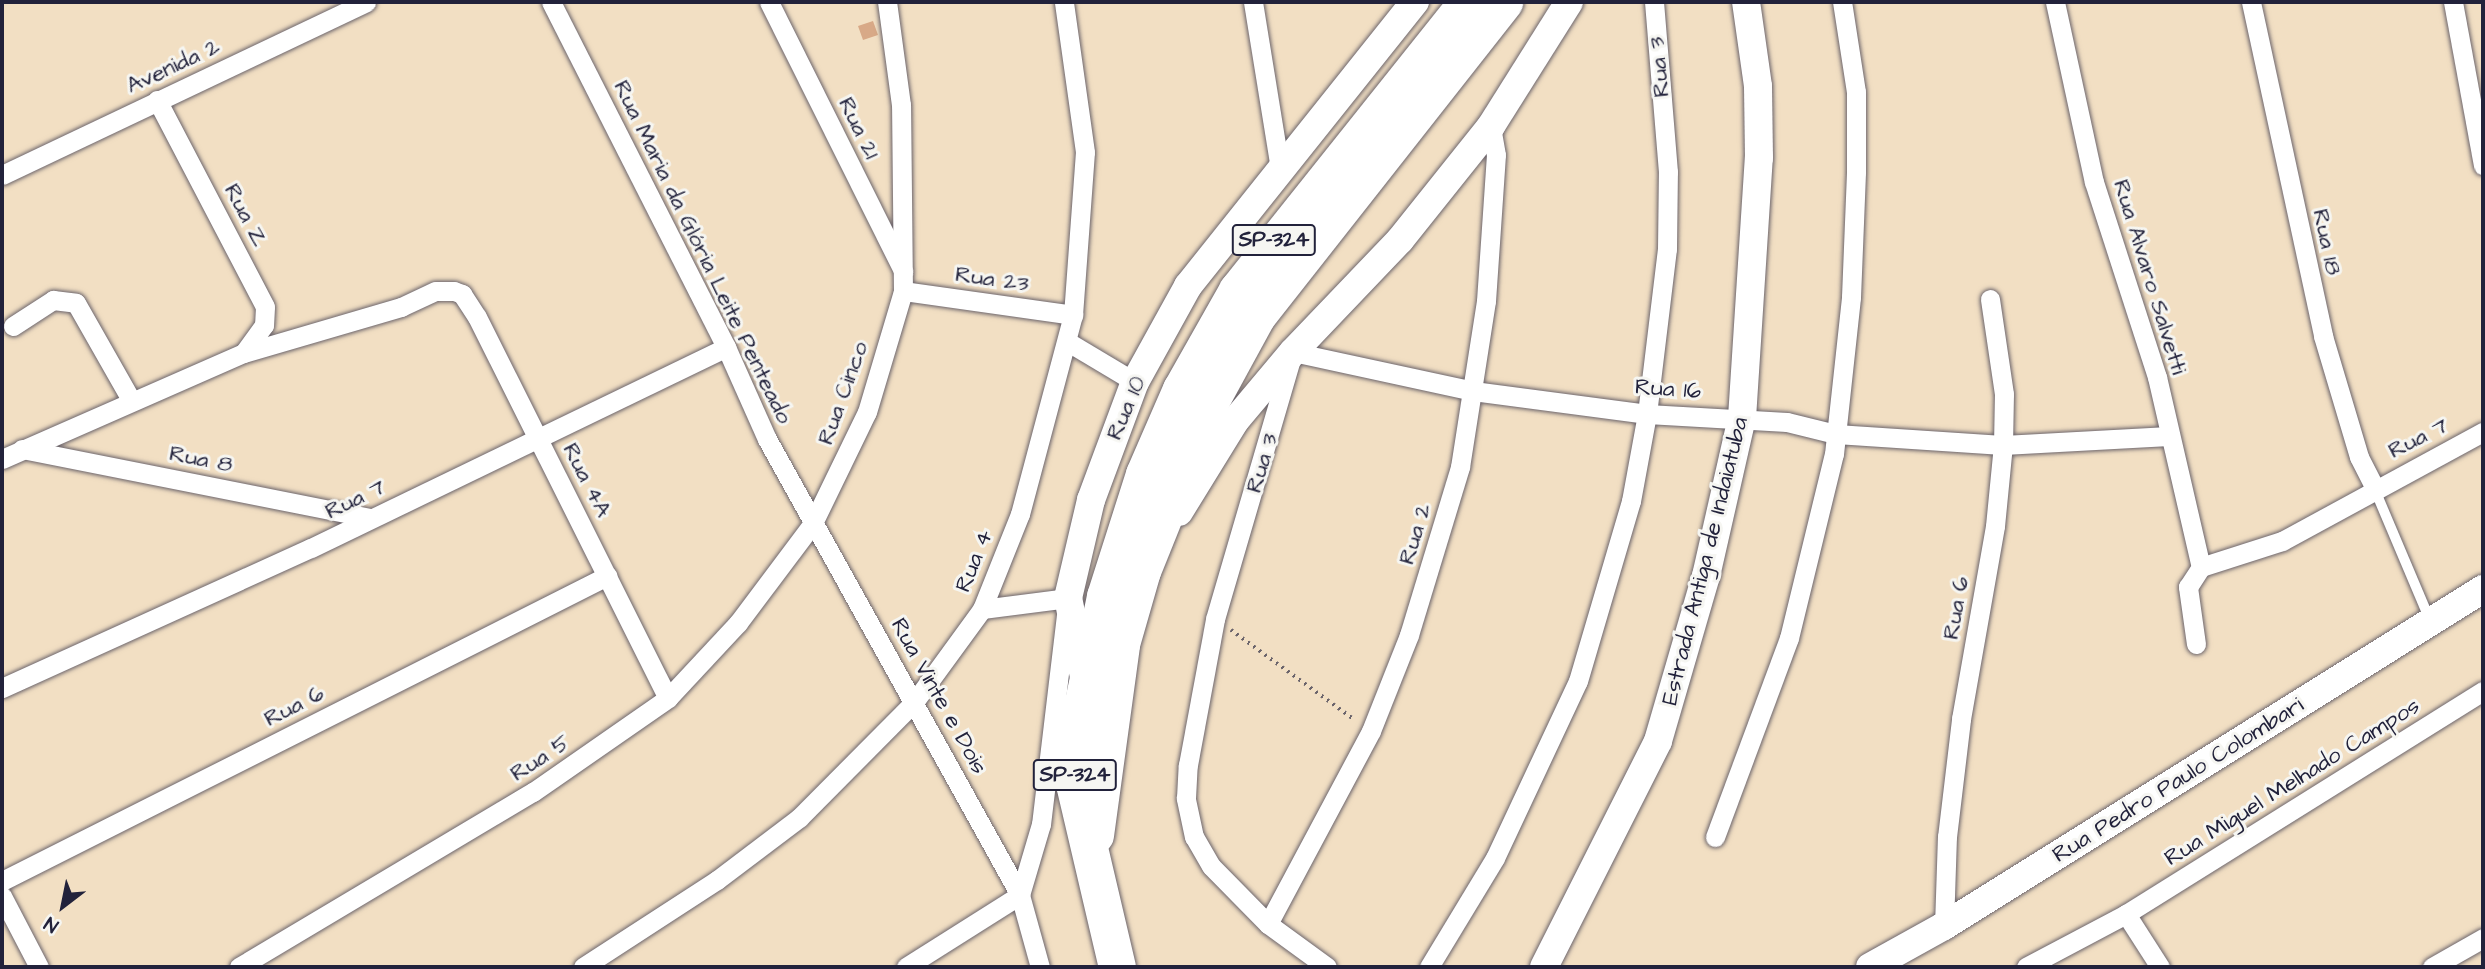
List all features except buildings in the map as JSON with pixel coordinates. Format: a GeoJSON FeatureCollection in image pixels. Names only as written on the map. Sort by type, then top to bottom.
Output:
{"type":"FeatureCollection","features":[{"type":"Feature","properties":{"kind":"highway","name":"SP-324"},"geometry":{"type":"LineString","coordinates":[[1117,967],[1091,864],[1086,685],[1105,596],[1136,498],[1211,331],[1271,244],[1467,2]]}},
{"type":"Feature","properties":{"kind":"highway","name":"SP-324"},"geometry":{"type":"LineString","coordinates":[[1088,775],[1142,571],[1182,463],[1257,316],[1504,2]]}},
{"type":"Feature","properties":{"kind":"highway"},"geometry":{"type":"LineString","coordinates":[[1088,775],[1078,873],[1093,967]]}},
{"type":"Feature","properties":{"kind":"highway"},"geometry":{"type":"LineString","coordinates":[[1088,775],[1124,918],[1140,967]]}},
{"type":"Feature","properties":{"kind":"main road","name":"Rua 10"},"geometry":{"type":"LineString","coordinates":[[1068,598],[1091,500],[1135,382],[1188,286],[1415,2]]}},
{"type":"Feature","properties":{"kind":"main road"},"geometry":{"type":"LineString","coordinates":[[1540,54],[1569,2]]}},
{"type":"Feature","properties":{"kind":"main road","name":"Estrada Antiga de Indaiatuba"},"geometry":{"type":"LineString","coordinates":[[1545,967],[1658,741],[1706,576],[1742,418],[1759,158],[1758,86],[1746,2]]}},
{"type":"Feature","properties":{"kind":"main road","name":"Rua 3"},"geometry":{"type":"LineString","coordinates":[[1293,352],[1399,240],[1490,126],[1540,54]]}},
{"type":"Feature","properties":{"kind":"main road"},"geometry":{"type":"LineString","coordinates":[[1142,571],[1235,421],[1293,352]]}},
{"type":"Feature","properties":{"kind":"main road","name":"Rua Pedro Paulo Colombari"},"geometry":{"type":"LineString","coordinates":[[1870,967],[1944,926],[2483,589]]}},
{"type":"Feature","properties":{"kind":"main road"},"geometry":{"type":"LineString","coordinates":[[1068,598],[1086,685]]}},
{"type":"Feature","properties":{"kind":"street","name":"Avenida 2"},"geometry":{"type":"LineString","coordinates":[[2,175],[366,2]]}},
{"type":"Feature","properties":{"kind":"street","name":"Rua Maria da Glória Leite Penteado"},"geometry":{"type":"LineString","coordinates":[[551,2],[726,347],[767,439],[813,523]]}},
{"type":"Feature","properties":{"kind":"street","name":"Rua 21"},"geometry":{"type":"LineString","coordinates":[[769,2],[904,283]]}},
{"type":"Feature","properties":{"kind":"street","name":"Rua Cinco"},"geometry":{"type":"LineString","coordinates":[[813,523],[867,412],[904,283],[901,105],[887,2]]}},
{"type":"Feature","properties":{"kind":"street","name":"Rua 4"},"geometry":{"type":"LineString","coordinates":[[583,967],[718,880],[790,825],[915,701],[982,609],[1020,514],[1068,342],[1073,315],[1085,152],[1064,2]]}},
{"type":"Feature","properties":{"kind":"street"},"geometry":{"type":"LineString","coordinates":[[1253,2],[1280,169]]}},
{"type":"Feature","properties":{"kind":"street","name":"Rua 3"},"geometry":{"type":"LineString","coordinates":[[1540,54],[1586,2]]}},
{"type":"Feature","properties":{"kind":"street","name":"Rua 3"},"geometry":{"type":"LineString","coordinates":[[1429,967],[1495,858],[1584,666],[1628,513],[1647,414],[1667,248],[1668,172],[1654,2]]}},
{"type":"Feature","properties":{"kind":"street"},"geometry":{"type":"LineString","coordinates":[[1715,837],[1789,638],[1821,516],[1836,434],[1851,297],[1856,172],[1856,92],[1842,2]]}},
{"type":"Feature","properties":{"kind":"street","name":"Rua Alvaro Salvetti"},"geometry":{"type":"LineString","coordinates":[[2055,2],[2094,181],[2157,377],[2201,567]]}},
{"type":"Feature","properties":{"kind":"street","name":"Rua 18"},"geometry":{"type":"LineString","coordinates":[[2250,2],[2323,336],[2359,457],[2374,487]]}},
{"type":"Feature","properties":{"kind":"street"},"geometry":{"type":"LineString","coordinates":[[2453,2],[2483,165]]}},
{"type":"Feature","properties":{"kind":"street","name":"Rua Z"},"geometry":{"type":"LineString","coordinates":[[157,100],[265,307],[264,325],[244,353]]}},
{"type":"Feature","properties":{"kind":"street","name":"Rua 2"},"geometry":{"type":"LineString","coordinates":[[1268,923],[1371,732],[1437,544],[1460,467],[1486,301],[1495,169],[1490,126]]}},
{"type":"Feature","properties":{"kind":"street","name":"Rua 23"},"geometry":{"type":"LineString","coordinates":[[904,283],[1073,315]]}},
{"type":"Feature","properties":{"kind":"street","name":"Rua 4A"},"geometry":{"type":"LineString","coordinates":[[244,353],[401,307],[436,290],[454,291],[472,308],[668,698]]}},
{"type":"Feature","properties":{"kind":"street","name":"Rua 6"},"geometry":{"type":"LineString","coordinates":[[1944,926],[1947,837],[1961,719],[1995,526],[2003,445],[2004,394],[1990,299]]}},
{"type":"Feature","properties":{"kind":"street"},"geometry":{"type":"LineString","coordinates":[[13,326],[53,300],[76,303],[131,400]]}},
{"type":"Feature","properties":{"kind":"street"},"geometry":{"type":"LineString","coordinates":[[1068,342],[1135,382]]}},
{"type":"Feature","properties":{"kind":"street","name":"Rua 7"},"geometry":{"type":"LineString","coordinates":[[2,688],[370,519],[726,347]]}},
{"type":"Feature","properties":{"kind":"street","name":"Rua 3"},"geometry":{"type":"LineString","coordinates":[[1293,352],[1215,618],[1188,765],[1189,820],[1211,866],[1268,923],[1327,967]]}},
{"type":"Feature","properties":{"kind":"street","name":"Rua 16"},"geometry":{"type":"LineString","coordinates":[[1293,352],[1473,391],[1647,414],[1742,418],[1836,434],[2003,445],[2169,436]]}},
{"type":"Feature","properties":{"kind":"street"},"geometry":{"type":"LineString","coordinates":[[2,459],[131,400],[244,353]]}},
{"type":"Feature","properties":{"kind":"street","name":"Rua 7"},"geometry":{"type":"LineString","coordinates":[[2201,567],[2273,545],[2374,487],[2483,432]]}},
{"type":"Feature","properties":{"kind":"street","name":"Rua 8"},"geometry":{"type":"LineString","coordinates":[[22,449],[370,519]]}},
{"type":"Feature","properties":{"kind":"street","name":"Rua 5"},"geometry":{"type":"LineString","coordinates":[[239,967],[533,792],[668,698],[738,623],[813,523]]}},
{"type":"Feature","properties":{"kind":"street","name":"Rua Vinte e Dois"},"geometry":{"type":"LineString","coordinates":[[813,523],[915,701],[1020,895],[1040,967]]}},
{"type":"Feature","properties":{"kind":"street"},"geometry":{"type":"LineString","coordinates":[[2196,645],[2188,586],[2201,567]]}},
{"type":"Feature","properties":{"kind":"street","name":"Rua 6"},"geometry":{"type":"LineString","coordinates":[[2,881],[607,576]]}},
{"type":"Feature","properties":{"kind":"street"},"geometry":{"type":"LineString","coordinates":[[982,609],[1068,598]]}},
{"type":"Feature","properties":{"kind":"street","name":"Rua 10"},"geometry":{"type":"LineString","coordinates":[[1020,895],[1041,824],[1068,598]]}},
{"type":"Feature","properties":{"kind":"street","name":"Rua Miguel Melhado Campos"},"geometry":{"type":"LineString","coordinates":[[2026,967],[2126,914],[2483,691]]}},
{"type":"Feature","properties":{"kind":"street"},"geometry":{"type":"LineString","coordinates":[[2,895],[39,967]]}},
{"type":"Feature","properties":{"kind":"street"},"geometry":{"type":"LineString","coordinates":[[906,967],[1020,895]]}},
{"type":"Feature","properties":{"kind":"street"},"geometry":{"type":"LineString","coordinates":[[2126,914],[2161,967]]}},
{"type":"Feature","properties":{"kind":"street"},"geometry":{"type":"LineString","coordinates":[[2432,967],[2483,938]]}},
{"type":"Feature","properties":{"kind":"lane"},"geometry":{"type":"LineString","coordinates":[[2374,487],[2431,622]]}},
{"type":"Feature","properties":{"kind":"path"},"geometry":{"type":"LineString","coordinates":[[1215,618],[1371,732]]}}]}
